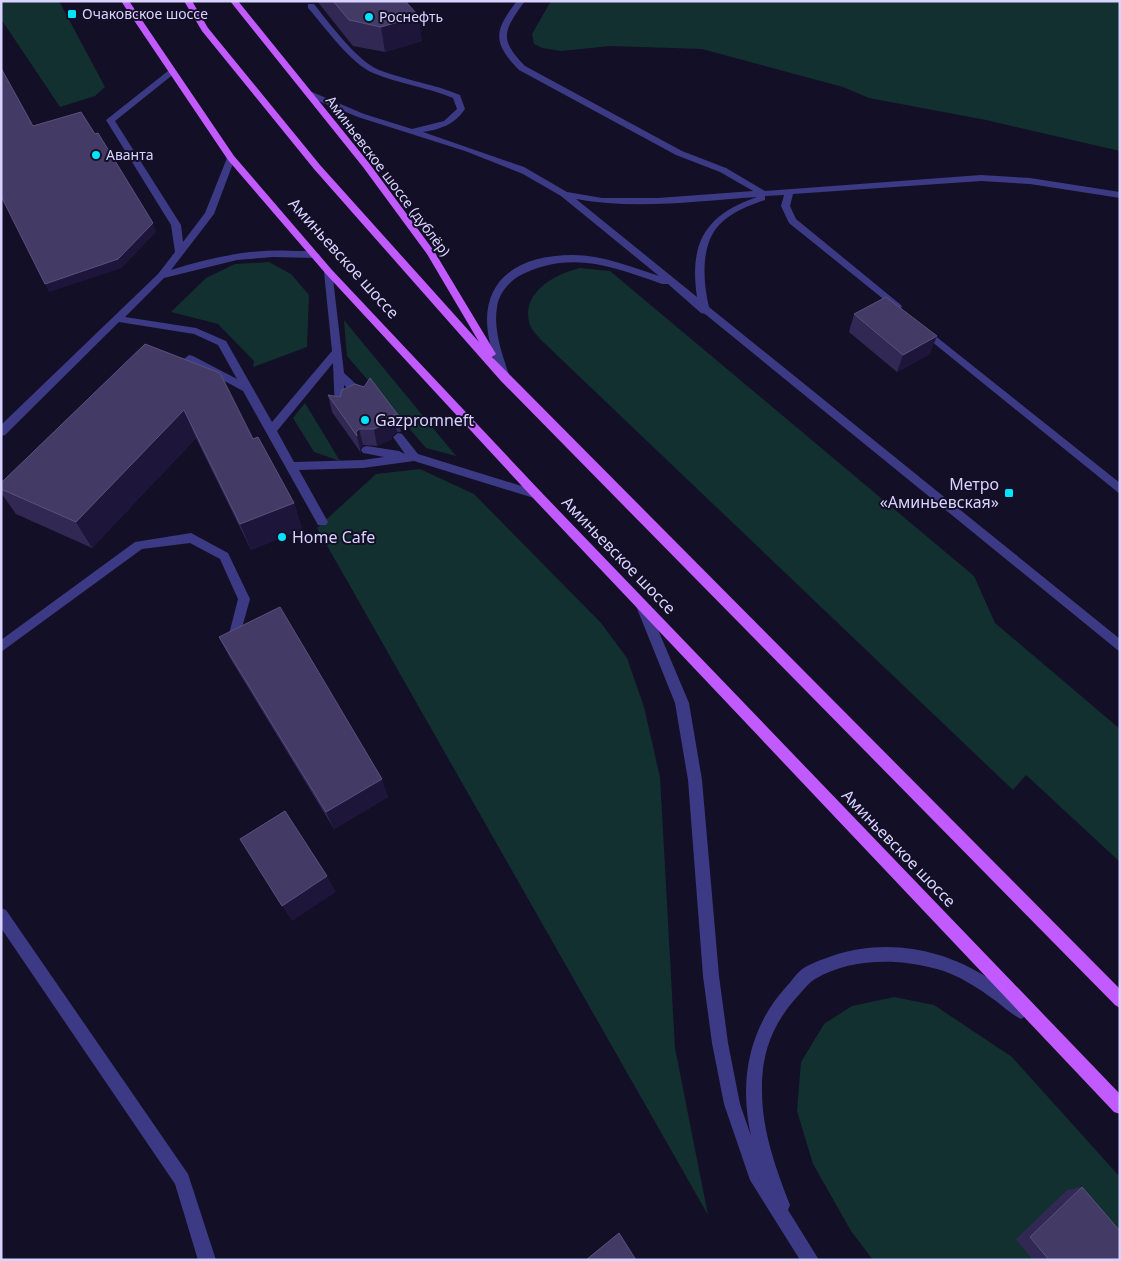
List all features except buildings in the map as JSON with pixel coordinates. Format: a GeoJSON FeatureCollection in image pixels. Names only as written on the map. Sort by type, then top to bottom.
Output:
{"type":"FeatureCollection","features":[{"type":"Feature","properties":{"kind":"main road","name":"Аминьевское шоссе"},"geometry":{"type":"LineString","coordinates":[[125,1],[231,158],[329,272],[642,606],[1120,1106]]}},
{"type":"Feature","properties":{"kind":"main road"},"geometry":{"type":"LineString","coordinates":[[188,1],[205,28],[317,167],[505,378],[1120,1000]]}},
{"type":"Feature","properties":{"kind":"main road","name":"Аминьевское шоссе (дублёр)"},"geometry":{"type":"LineString","coordinates":[[234,1],[432,252],[505,378]]}},
{"type":"Feature","properties":{"kind":"street"},"geometry":{"type":"LineString","coordinates":[[521,1],[503,23],[501,34],[511,57],[522,68],[679,153],[723,170],[762,193]]}},
{"type":"Feature","properties":{"kind":"street"},"geometry":{"type":"LineString","coordinates":[[311,6],[348,50],[374,71],[439,89],[458,98],[461,109],[454,121],[438,127],[413,132]]}},
{"type":"Feature","properties":{"kind":"street"},"geometry":{"type":"LineString","coordinates":[[172,73],[110,120],[176,225],[179,251]]}},
{"type":"Feature","properties":{"kind":"street"},"geometry":{"type":"LineString","coordinates":[[309,94],[371,121],[413,132],[524,170],[564,194],[673,285],[1120,647]]}},
{"type":"Feature","properties":{"kind":"street"},"geometry":{"type":"LineString","coordinates":[[1,432],[161,276],[209,214],[231,158]]}},
{"type":"Feature","properties":{"kind":"street"},"geometry":{"type":"LineString","coordinates":[[564,194],[602,201],[658,201],[980,178],[1030,181],[1120,195]]}},
{"type":"Feature","properties":{"kind":"street"},"geometry":{"type":"LineString","coordinates":[[705,311],[699,285],[702,255],[713,226],[742,205],[791,191]]}},
{"type":"Feature","properties":{"kind":"street"},"geometry":{"type":"LineString","coordinates":[[791,191],[785,199],[784,209],[792,222],[1120,490]]}},
{"type":"Feature","properties":{"kind":"street"},"geometry":{"type":"LineString","coordinates":[[161,276],[202,263],[249,253],[280,252],[315,255]]}},
{"type":"Feature","properties":{"kind":"street"},"geometry":{"type":"LineString","coordinates":[[505,378],[495,345],[490,313],[497,292],[509,276],[537,261],[564,256],[608,261],[673,285]]}},
{"type":"Feature","properties":{"kind":"street"},"geometry":{"type":"LineString","coordinates":[[329,272],[339,374],[340,409]]}},
{"type":"Feature","properties":{"kind":"street"},"geometry":{"type":"LineString","coordinates":[[119,319],[196,331],[222,343],[270,432],[322,522]]}},
{"type":"Feature","properties":{"kind":"street"},"geometry":{"type":"LineString","coordinates":[[270,432],[337,351]]}},
{"type":"Feature","properties":{"kind":"street"},"geometry":{"type":"LineString","coordinates":[[189,359],[246,388]]}},
{"type":"Feature","properties":{"kind":"street"},"geometry":{"type":"LineString","coordinates":[[339,374],[366,398]]}},
{"type":"Feature","properties":{"kind":"street"},"geometry":{"type":"LineString","coordinates":[[398,437],[414,457]]}},
{"type":"Feature","properties":{"kind":"street"},"geometry":{"type":"LineString","coordinates":[[367,450],[414,457],[537,495]]}},
{"type":"Feature","properties":{"kind":"street"},"geometry":{"type":"LineString","coordinates":[[289,466],[363,464],[414,457]]}},
{"type":"Feature","properties":{"kind":"street"},"geometry":{"type":"LineString","coordinates":[[1,647],[139,545],[191,538],[224,556],[244,598],[234,638]]}},
{"type":"Feature","properties":{"kind":"street"},"geometry":{"type":"LineString","coordinates":[[642,606],[682,703],[694,780],[711,976],[720,1043],[732,1104],[756,1174],[798,1244],[810,1260]]}},
{"type":"Feature","properties":{"kind":"street"},"geometry":{"type":"LineString","coordinates":[[1,915],[182,1180],[207,1260]]}},
{"type":"Feature","properties":{"kind":"street"},"geometry":{"type":"LineString","coordinates":[[798,1244],[768,1172],[754,1106],[757,1054],[773,1012],[807,976],[845,959],[896,954],[954,968],[1011,1002],[1084,1068]]}},
{"type":"Feature","properties":{"kind":"green space"},"geometry":{"type":"Polygon","coordinates":[[[1,1],[59,1],[105,87],[95,96],[60,107],[1,19],[1,1]]]}},
{"type":"Feature","properties":{"kind":"green space"},"geometry":{"type":"Polygon","coordinates":[[[551,1],[1120,1],[1120,151],[986,120],[869,98],[843,87],[702,49],[610,46],[561,51],[542,48],[534,44],[532,34],[551,1]]]}},
{"type":"Feature","properties":{"kind":"green space"},"geometry":{"type":"Polygon","coordinates":[[[269,262],[291,274],[309,295],[307,347],[253,367],[254,361],[218,324],[171,312],[206,278],[235,264],[269,262]]]}},
{"type":"Feature","properties":{"kind":"green space"},"geometry":{"type":"Polygon","coordinates":[[[580,268],[610,271],[974,576],[995,623],[1120,729],[1120,862],[1026,775],[1013,790],[540,339],[529,322],[528,311],[531,301],[536,293],[551,280],[580,268]]]}},
{"type":"Feature","properties":{"kind":"green space"},"geometry":{"type":"Polygon","coordinates":[[[344,320],[456,456],[426,448],[347,356],[344,320]]]}},
{"type":"Feature","properties":{"kind":"green space"},"geometry":{"type":"Polygon","coordinates":[[[305,403],[340,461],[314,452],[293,418],[305,403]]]}},
{"type":"Feature","properties":{"kind":"green space"},"geometry":{"type":"Polygon","coordinates":[[[420,469],[474,494],[601,623],[627,658],[644,707],[660,777],[675,1048],[708,1215],[317,528],[376,474],[420,469]]]}},
{"type":"Feature","properties":{"kind":"green space"},"geometry":{"type":"Polygon","coordinates":[[[894,997],[934,1005],[1012,1057],[1120,1177],[1120,1260],[873,1260],[851,1231],[813,1164],[797,1111],[801,1062],[824,1024],[852,1006],[894,997]]]}},
{"type":"Feature","properties":{"kind":"place","name":"Очаковское шоссе"},"geometry":{"type":"Point","coordinates":[72,14]}},
{"type":"Feature","properties":{"kind":"place","name":"Роснефть"},"geometry":{"type":"Point","coordinates":[369,17]}},
{"type":"Feature","properties":{"kind":"place","name":"Аванта"},"geometry":{"type":"Point","coordinates":[96,155]}},
{"type":"Feature","properties":{"kind":"place","name":"Gazpromneft"},"geometry":{"type":"Point","coordinates":[365,420]}},
{"type":"Feature","properties":{"kind":"place","name":"Метро «Аминьевская»"},"geometry":{"type":"Point","coordinates":[1009,493]}},
{"type":"Feature","properties":{"kind":"place","name":"Home Cafe"},"geometry":{"type":"Point","coordinates":[282,537]}}]}
